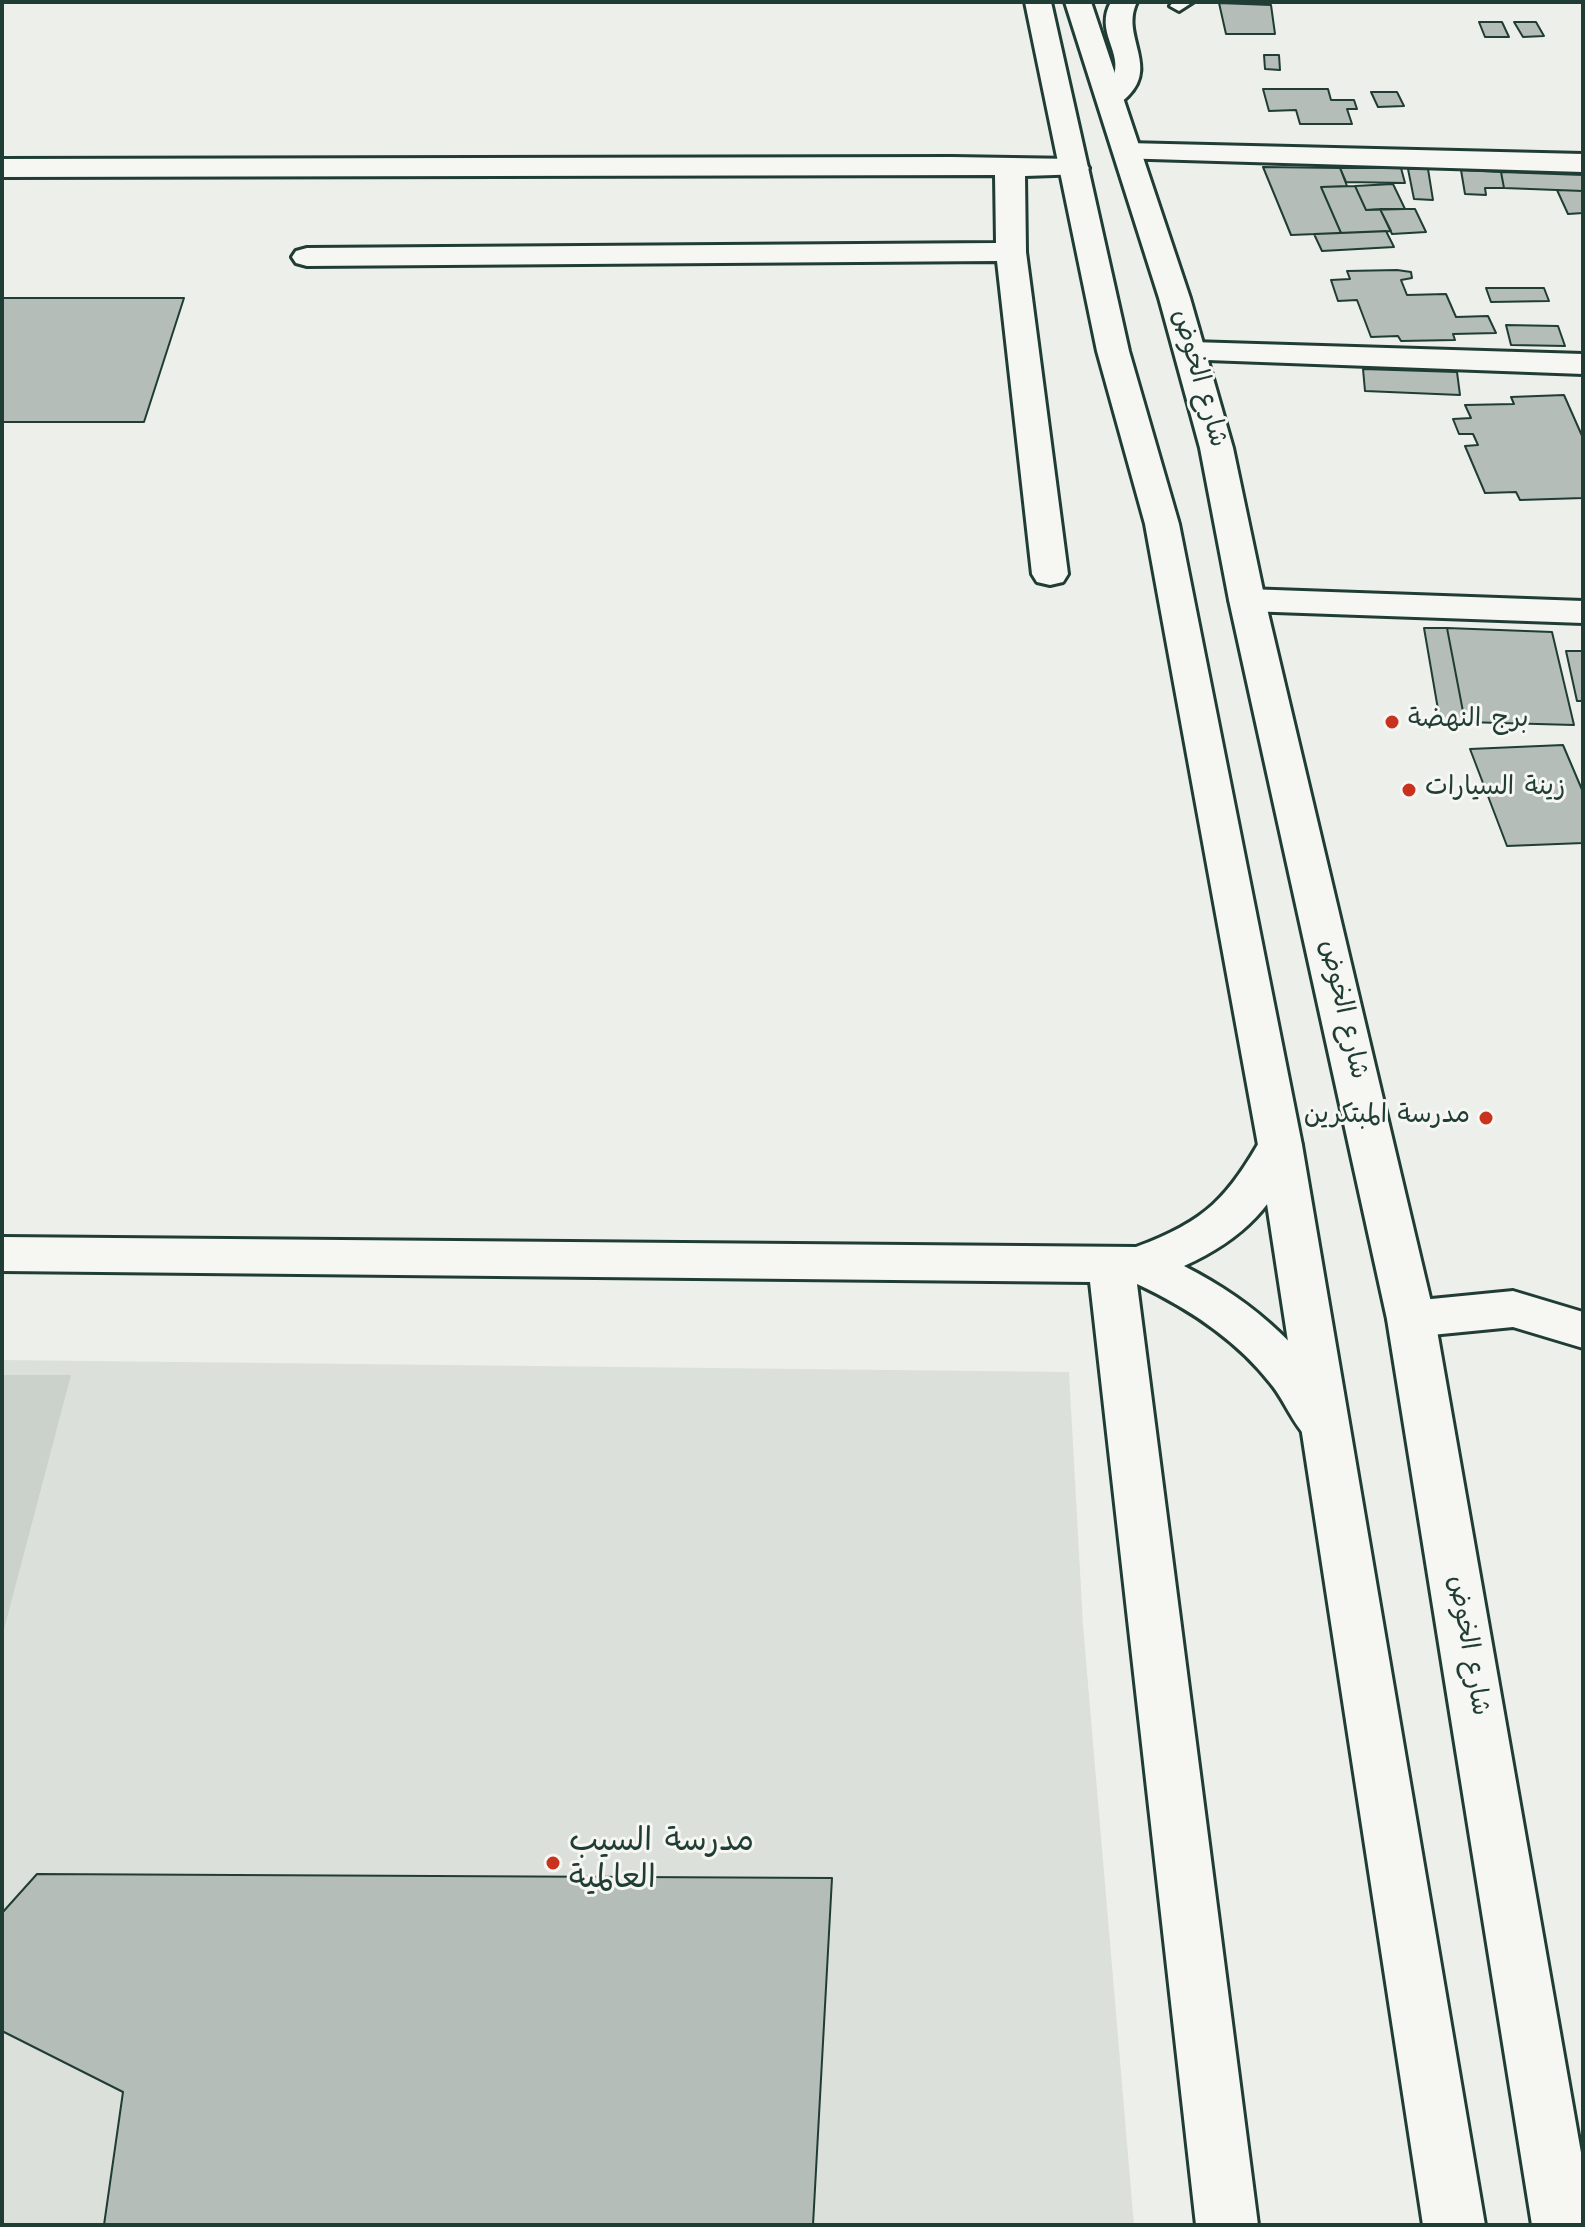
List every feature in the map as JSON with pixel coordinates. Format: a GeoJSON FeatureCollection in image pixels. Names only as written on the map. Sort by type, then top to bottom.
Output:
{"type":"FeatureCollection","features":[{"type":"Feature","properties":{"kind":"street"},"geometry":{"type":"LineString","coordinates":[[1038,2],[1113,351],[1162,524],[1280,1145],[1454,2225]]}},
{"type":"Feature","properties":{"kind":"street","name":"شارع الخوض"},"geometry":{"type":"LineString","coordinates":[[1078,2],[1192,352],[1235,523],[1247,600],[1411,1319],[1563,2225]]}},
{"type":"Feature","properties":{"kind":"street"},"geometry":{"type":"LineString","coordinates":[[1110,98],[1121,90],[1130,72],[1117,18],[1124,2]]}},
{"type":"Feature","properties":{"kind":"street"},"geometry":{"type":"LineString","coordinates":[[1127,152],[1583,163]]}},
{"type":"Feature","properties":{"kind":"street"},"geometry":{"type":"LineString","coordinates":[[1010,167],[1011,252],[1050,574]]}},
{"type":"Feature","properties":{"kind":"street"},"geometry":{"type":"LineString","coordinates":[[2,168],[1074,168]]}},
{"type":"Feature","properties":{"kind":"street"},"geometry":{"type":"LineString","coordinates":[[307,257],[1011,252]]}},
{"type":"Feature","properties":{"kind":"street"},"geometry":{"type":"LineString","coordinates":[[1192,352],[1583,364]]}},
{"type":"Feature","properties":{"kind":"street"},"geometry":{"type":"LineString","coordinates":[[1247,600],[1583,612]]}},
{"type":"Feature","properties":{"kind":"street"},"geometry":{"type":"LineString","coordinates":[[2,1254],[1125,1265],[1181,1250],[1216,1229],[1267,1176],[1280,1145]]}},
{"type":"Feature","properties":{"kind":"street"},"geometry":{"type":"LineString","coordinates":[[1125,1265],[1188,1287],[1221,1307],[1271,1348],[1303,1386],[1328,1429]]}},
{"type":"Feature","properties":{"kind":"street"},"geometry":{"type":"LineString","coordinates":[[1125,1265],[1227,2225]]}},
{"type":"Feature","properties":{"kind":"street"},"geometry":{"type":"LineString","coordinates":[[1411,1319],[1513,1309],[1583,1330]]}},
{"type":"Feature","properties":{"kind":"shaded area","name":"مدرسة السيب العالمية"},"geometry":{"type":"Polygon","coordinates":[[[2,1360],[1069,1372],[1083,1625],[1134,2225],[2,2225],[2,1360]]]}},
{"type":"Feature","properties":{"kind":"shaded area"},"geometry":{"type":"Polygon","coordinates":[[[2,1375],[71,1375],[2,1637],[2,1375]]]}},
{"type":"Feature","properties":{"kind":"building"},"geometry":{"type":"Polygon","coordinates":[[[1219,3],[1271,5],[1275,34],[1226,34],[1219,3]]]}},
{"type":"Feature","properties":{"kind":"building"},"geometry":{"type":"Polygon","coordinates":[[[1479,22],[1502,22],[1509,37],[1485,37],[1479,22]]]}},
{"type":"Feature","properties":{"kind":"building"},"geometry":{"type":"Polygon","coordinates":[[[1514,22],[1536,22],[1544,36],[1523,37],[1514,22]]]}},
{"type":"Feature","properties":{"kind":"building"},"geometry":{"type":"Polygon","coordinates":[[[1264,55],[1279,55],[1280,70],[1265,69],[1264,55]]]}},
{"type":"Feature","properties":{"kind":"building"},"geometry":{"type":"Polygon","coordinates":[[[1263,89],[1328,89],[1331,100],[1354,100],[1357,109],[1347,109],[1352,124],[1300,124],[1296,110],[1269,111],[1263,89]]]}},
{"type":"Feature","properties":{"kind":"building"},"geometry":{"type":"Polygon","coordinates":[[[1371,92],[1397,92],[1404,106],[1378,107],[1371,92]]]}},
{"type":"Feature","properties":{"kind":"building"},"geometry":{"type":"Polygon","coordinates":[[[1263,167],[1340,168],[1347,186],[1321,187],[1341,233],[1291,235],[1263,167]]]}},
{"type":"Feature","properties":{"kind":"building"},"geometry":{"type":"Polygon","coordinates":[[[1340,168],[1401,168],[1405,183],[1346,182],[1340,168]]]}},
{"type":"Feature","properties":{"kind":"building"},"geometry":{"type":"Polygon","coordinates":[[[1408,169],[1428,169],[1433,200],[1414,199],[1408,169]]]}},
{"type":"Feature","properties":{"kind":"building"},"geometry":{"type":"Polygon","coordinates":[[[1461,170],[1501,172],[1504,188],[1485,188],[1486,195],[1465,194],[1461,170]]]}},
{"type":"Feature","properties":{"kind":"building"},"geometry":{"type":"Polygon","coordinates":[[[1501,172],[1583,175],[1583,191],[1504,188],[1501,172]]]}},
{"type":"Feature","properties":{"kind":"building"},"geometry":{"type":"Polygon","coordinates":[[[1393,184],[1405,209],[1366,210],[1355,186],[1393,184]]]}},
{"type":"Feature","properties":{"kind":"building"},"geometry":{"type":"Polygon","coordinates":[[[1355,186],[1366,210],[1380,209],[1391,231],[1341,233],[1321,187],[1355,186]]]}},
{"type":"Feature","properties":{"kind":"building"},"geometry":{"type":"Polygon","coordinates":[[[1557,190],[1583,191],[1583,213],[1568,214],[1557,190]]]}},
{"type":"Feature","properties":{"kind":"building"},"geometry":{"type":"Polygon","coordinates":[[[1380,209],[1415,209],[1426,232],[1392,234],[1380,209]]]}},
{"type":"Feature","properties":{"kind":"building"},"geometry":{"type":"Polygon","coordinates":[[[1386,231],[1394,247],[1322,251],[1314,234],[1386,231]]]}},
{"type":"Feature","properties":{"kind":"building"},"geometry":{"type":"Polygon","coordinates":[[[1347,271],[1411,272],[1412,278],[1401,280],[1407,295],[1446,294],[1456,317],[1488,316],[1496,333],[1453,334],[1455,340],[1401,341],[1398,336],[1371,337],[1357,300],[1338,301],[1331,280],[1350,279],[1347,271]]]}},
{"type":"Feature","properties":{"kind":"building"},"geometry":{"type":"Polygon","coordinates":[[[1486,288],[1544,288],[1549,301],[1491,302],[1486,288]]]}},
{"type":"Feature","properties":{"kind":"building"},"geometry":{"type":"Polygon","coordinates":[[[2,298],[184,298],[144,422],[2,422],[2,298]]]}},
{"type":"Feature","properties":{"kind":"building"},"geometry":{"type":"Polygon","coordinates":[[[1506,325],[1558,326],[1565,346],[1511,345],[1506,325]]]}},
{"type":"Feature","properties":{"kind":"building"},"geometry":{"type":"Polygon","coordinates":[[[1363,369],[1457,372],[1460,395],[1365,391],[1363,369]]]}},
{"type":"Feature","properties":{"kind":"building"},"geometry":{"type":"Polygon","coordinates":[[[1564,395],[1583,438],[1583,498],[1520,500],[1516,492],[1485,493],[1465,446],[1478,445],[1473,434],[1459,434],[1453,419],[1471,418],[1465,405],[1514,404],[1511,397],[1564,395]]]}},
{"type":"Feature","properties":{"kind":"building"},"geometry":{"type":"Polygon","coordinates":[[[1424,628],[1447,628],[1465,722],[1440,721],[1424,628]]]}},
{"type":"Feature","properties":{"kind":"building"},"geometry":{"type":"Polygon","coordinates":[[[1447,628],[1552,632],[1574,725],[1465,722],[1447,628]]]}},
{"type":"Feature","properties":{"kind":"building"},"geometry":{"type":"Polygon","coordinates":[[[1566,651],[1583,651],[1583,701],[1577,701],[1566,651]]]}},
{"type":"Feature","properties":{"kind":"building"},"geometry":{"type":"Polygon","coordinates":[[[1563,745],[1583,792],[1583,843],[1507,846],[1470,749],[1563,745]]]}},
{"type":"Feature","properties":{"kind":"building"},"geometry":{"type":"Polygon","coordinates":[[[37,1874],[832,1878],[813,2225],[104,2225],[123,2092],[2,2031],[2,1913],[37,1874]]]}},
{"type":"Feature","properties":{"kind":"place","name":"برج النهضة"},"geometry":{"type":"Point","coordinates":[1392,722]}},
{"type":"Feature","properties":{"kind":"place","name":"زينة السيارات"},"geometry":{"type":"Point","coordinates":[1409,790]}},
{"type":"Feature","properties":{"kind":"place","name":"مدرسة المبتكرين"},"geometry":{"type":"Point","coordinates":[1486,1118]}},
{"type":"Feature","properties":{"kind":"place","name":"مدرسة السيب العالمية"},"geometry":{"type":"Point","coordinates":[553,1863]}}]}
